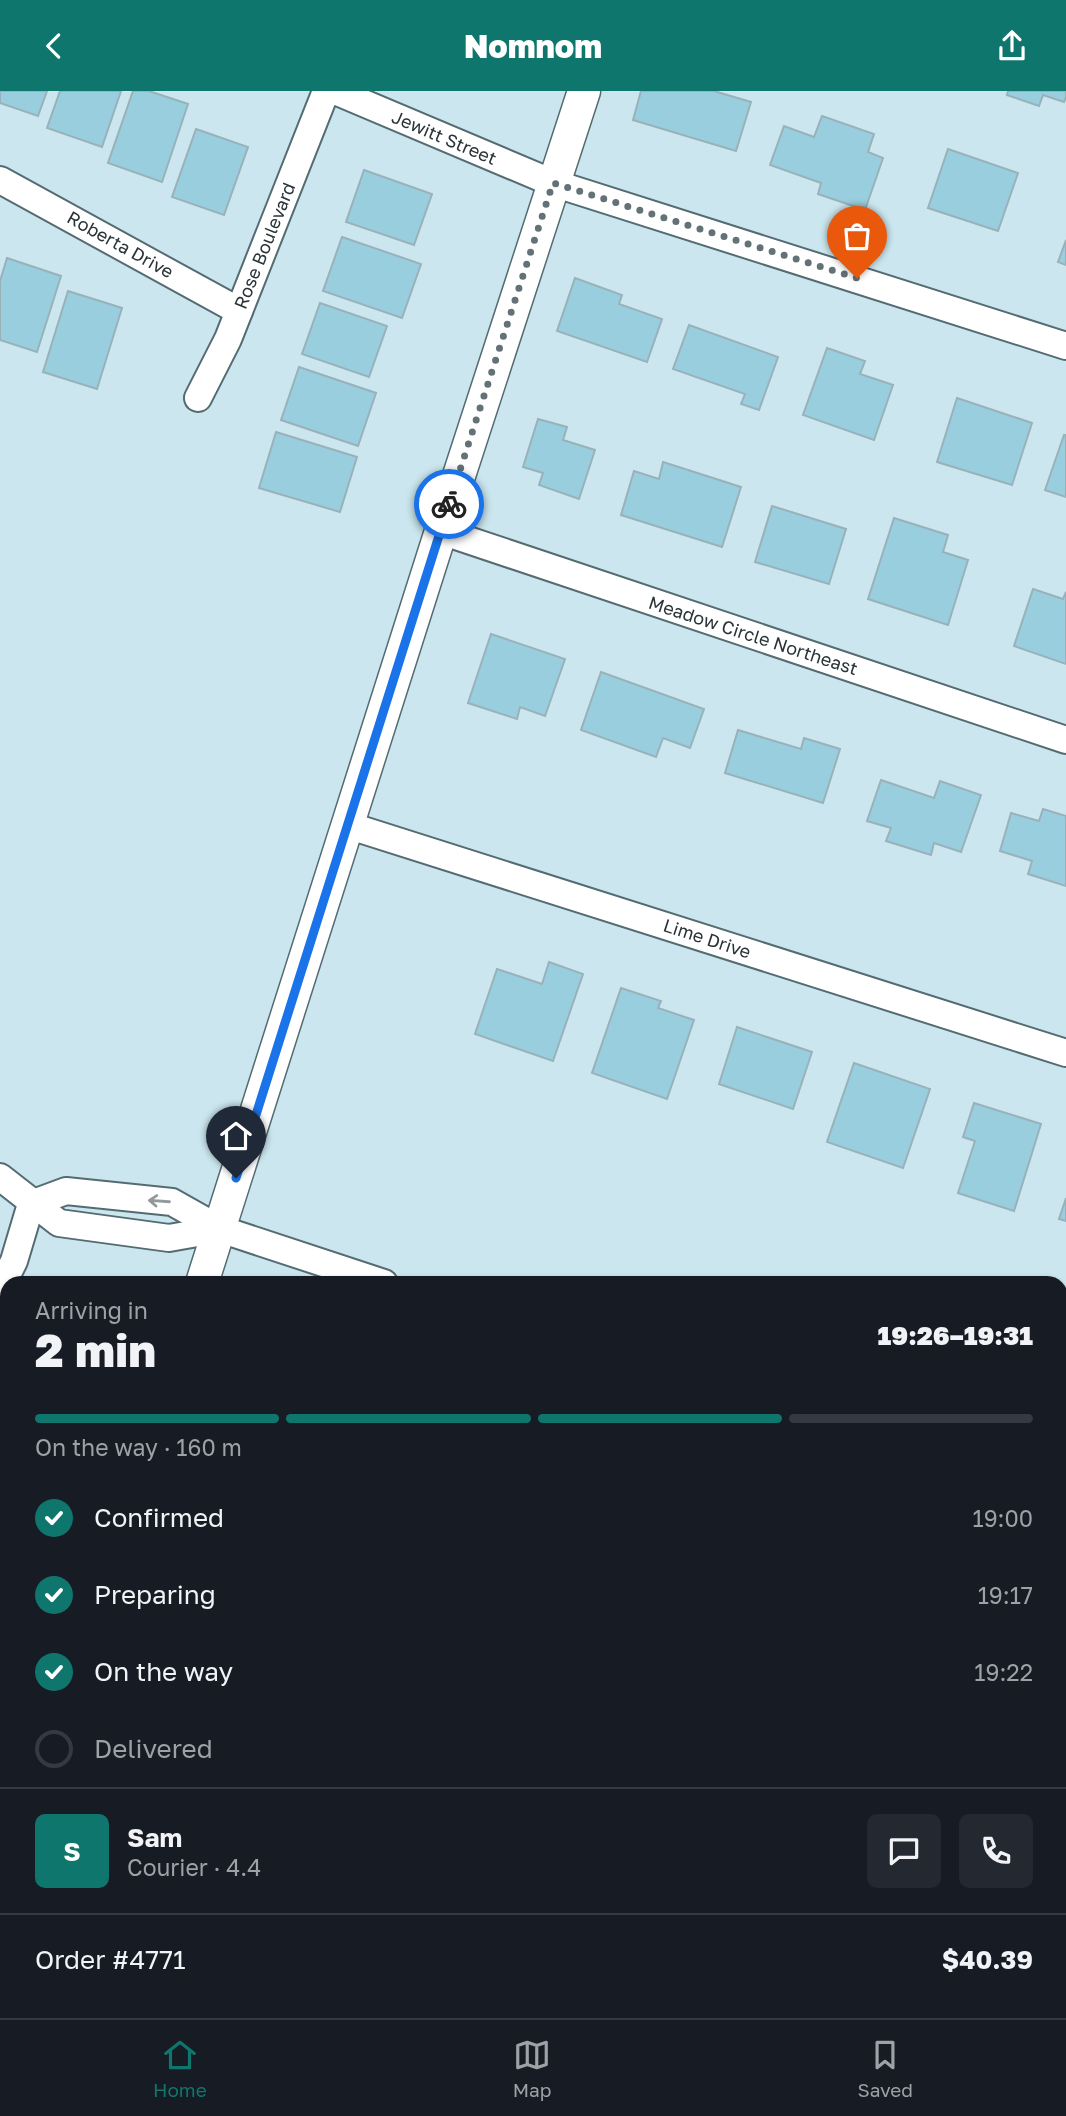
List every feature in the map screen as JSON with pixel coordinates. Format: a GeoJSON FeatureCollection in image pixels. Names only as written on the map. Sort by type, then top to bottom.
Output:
{"type":"FeatureCollection","features":[{"type":"Feature","properties":{"kind":"street","name":"Rose Boulevard"},"geometry":{"type":"LineString","coordinates":[[198,398],[239,311],[326,91]]}},
{"type":"Feature","properties":{"kind":"street","name":"Jewitt Street"},"geometry":{"type":"LineString","coordinates":[[335,91],[553,183],[1066,346]]}},
{"type":"Feature","properties":{"kind":"street"},"geometry":{"type":"LineString","coordinates":[[204,1276],[440,531],[584,91]]}},
{"type":"Feature","properties":{"kind":"street","name":"Roberta Drive"},"geometry":{"type":"LineString","coordinates":[[0,180],[239,311]]}},
{"type":"Feature","properties":{"kind":"street","name":"Meadow Circle Northeast"},"geometry":{"type":"LineString","coordinates":[[440,531],[1066,740]]}},
{"type":"Feature","properties":{"kind":"street","name":"Lime Drive"},"geometry":{"type":"LineString","coordinates":[[348,825],[1066,1053]]}},
{"type":"Feature","properties":{"kind":"street"},"geometry":{"type":"LineString","coordinates":[[0,1177],[60,1223],[169,1238],[220,1229]]}},
{"type":"Feature","properties":{"kind":"street"},"geometry":{"type":"LineString","coordinates":[[31,1203],[66,1191],[172,1202],[220,1229],[363,1276]]}},
{"type":"Feature","properties":{"kind":"street"},"geometry":{"type":"LineString","coordinates":[[6,1276],[14,1261],[31,1203]]}},
{"type":"Feature","properties":{"kind":"building"},"geometry":{"type":"Polygon","coordinates":[[[0,91],[47,91],[38,116],[0,103],[0,91]]]}},
{"type":"Feature","properties":{"kind":"building"},"geometry":{"type":"Polygon","coordinates":[[[60,91],[121,91],[102,147],[47,128],[60,91]]]}},
{"type":"Feature","properties":{"kind":"building"},"geometry":{"type":"Polygon","coordinates":[[[133,91],[149,91],[188,104],[162,182],[108,163],[133,91]]]}},
{"type":"Feature","properties":{"kind":"building"},"geometry":{"type":"Polygon","coordinates":[[[641,91],[714,91],[751,102],[736,151],[633,120],[641,91]]]}},
{"type":"Feature","properties":{"kind":"building"},"geometry":{"type":"Polygon","coordinates":[[[1008,91],[1066,91],[1066,97],[1064,102],[1043,95],[1039,106],[1007,95],[1008,91]]]}},
{"type":"Feature","properties":{"kind":"building"},"geometry":{"type":"Polygon","coordinates":[[[822,116],[874,134],[868,152],[883,158],[865,210],[818,194],[821,183],[770,165],[784,126],[814,137],[822,116]]]}},
{"type":"Feature","properties":{"kind":"building"},"geometry":{"type":"Polygon","coordinates":[[[196,129],[248,147],[224,215],[172,197],[196,129]]]}},
{"type":"Feature","properties":{"kind":"building"},"geometry":{"type":"Polygon","coordinates":[[[948,149],[1018,173],[998,231],[928,208],[948,149]]]}},
{"type":"Feature","properties":{"kind":"building"},"geometry":{"type":"Polygon","coordinates":[[[364,170],[432,194],[414,245],[346,222],[364,170]]]}},
{"type":"Feature","properties":{"kind":"building"},"geometry":{"type":"Polygon","coordinates":[[[342,237],[421,264],[402,318],[323,291],[342,237]]]}},
{"type":"Feature","properties":{"kind":"building"},"geometry":{"type":"Polygon","coordinates":[[[1066,240],[1066,265],[1058,262],[1066,240]]]}},
{"type":"Feature","properties":{"kind":"building"},"geometry":{"type":"Polygon","coordinates":[[[7,258],[61,276],[37,352],[0,340],[0,281],[7,258]]]}},
{"type":"Feature","properties":{"kind":"building"},"geometry":{"type":"Polygon","coordinates":[[[575,278],[622,295],[619,304],[662,319],[647,362],[557,331],[575,278]]]}},
{"type":"Feature","properties":{"kind":"building"},"geometry":{"type":"Polygon","coordinates":[[[68,291],[122,308],[97,389],[43,372],[68,291]]]}},
{"type":"Feature","properties":{"kind":"building"},"geometry":{"type":"Polygon","coordinates":[[[320,303],[387,326],[369,377],[302,354],[320,303]]]}},
{"type":"Feature","properties":{"kind":"building"},"geometry":{"type":"Polygon","coordinates":[[[689,325],[778,357],[759,410],[741,404],[745,394],[673,369],[689,325]]]}},
{"type":"Feature","properties":{"kind":"building"},"geometry":{"type":"Polygon","coordinates":[[[827,348],[865,361],[860,374],[893,385],[874,440],[803,415],[827,348]]]}},
{"type":"Feature","properties":{"kind":"building"},"geometry":{"type":"Polygon","coordinates":[[[299,367],[376,393],[358,446],[281,420],[299,367]]]}},
{"type":"Feature","properties":{"kind":"building"},"geometry":{"type":"Polygon","coordinates":[[[957,398],[1032,423],[1012,485],[937,462],[957,398]]]}},
{"type":"Feature","properties":{"kind":"building"},"geometry":{"type":"Polygon","coordinates":[[[538,419],[567,427],[563,440],[595,450],[579,499],[539,485],[543,473],[523,467],[538,419]]]}},
{"type":"Feature","properties":{"kind":"building"},"geometry":{"type":"Polygon","coordinates":[[[276,432],[357,457],[340,512],[259,488],[276,432]]]}},
{"type":"Feature","properties":{"kind":"building"},"geometry":{"type":"Polygon","coordinates":[[[1066,435],[1066,497],[1045,490],[1066,435]]]}},
{"type":"Feature","properties":{"kind":"building"},"geometry":{"type":"Polygon","coordinates":[[[663,462],[741,487],[722,547],[621,515],[634,471],[659,479],[663,462]]]}},
{"type":"Feature","properties":{"kind":"building"},"geometry":{"type":"Polygon","coordinates":[[[772,506],[846,529],[829,584],[755,562],[772,506]]]}},
{"type":"Feature","properties":{"kind":"building"},"geometry":{"type":"Polygon","coordinates":[[[894,518],[948,535],[943,552],[968,560],[948,625],[868,599],[894,518]]]}},
{"type":"Feature","properties":{"kind":"building"},"geometry":{"type":"Polygon","coordinates":[[[1033,589],[1063,599],[1066,592],[1066,664],[1014,646],[1033,589]]]}},
{"type":"Feature","properties":{"kind":"building"},"geometry":{"type":"Polygon","coordinates":[[[491,634],[565,659],[545,716],[520,707],[517,719],[468,703],[491,634]]]}},
{"type":"Feature","properties":{"kind":"building"},"geometry":{"type":"Polygon","coordinates":[[[601,672],[704,709],[690,748],[663,738],[656,757],[581,730],[601,672]]]}},
{"type":"Feature","properties":{"kind":"building"},"geometry":{"type":"Polygon","coordinates":[[[738,730],[801,749],[804,738],[840,749],[823,803],[725,773],[738,730]]]}},
{"type":"Feature","properties":{"kind":"building"},"geometry":{"type":"Polygon","coordinates":[[[881,780],[934,798],[940,781],[981,795],[961,852],[934,843],[931,855],[886,841],[891,828],[867,821],[881,780]]]}},
{"type":"Feature","properties":{"kind":"building"},"geometry":{"type":"Polygon","coordinates":[[[1043,809],[1066,816],[1066,886],[1028,874],[1032,861],[1000,851],[1011,813],[1039,821],[1043,809]]]}},
{"type":"Feature","properties":{"kind":"building"},"geometry":{"type":"Polygon","coordinates":[[[549,962],[583,974],[553,1061],[475,1034],[497,969],[542,984],[549,962]]]}},
{"type":"Feature","properties":{"kind":"building"},"geometry":{"type":"Polygon","coordinates":[[[621,988],[661,1001],[658,1008],[694,1020],[667,1099],[592,1073],[621,988]]]}},
{"type":"Feature","properties":{"kind":"building"},"geometry":{"type":"Polygon","coordinates":[[[737,1027],[812,1052],[793,1109],[719,1084],[737,1027]]]}},
{"type":"Feature","properties":{"kind":"building"},"geometry":{"type":"Polygon","coordinates":[[[854,1063],[930,1089],[903,1168],[827,1142],[854,1063]]]}},
{"type":"Feature","properties":{"kind":"building"},"geometry":{"type":"Polygon","coordinates":[[[974,1103],[1041,1124],[1014,1211],[958,1193],[975,1141],[963,1137],[974,1103]]]}},
{"type":"Feature","properties":{"kind":"building"},"geometry":{"type":"Polygon","coordinates":[[[1066,1198],[1066,1221],[1059,1219],[1066,1198]]]}},
{"type":"Feature","properties":{"kind":"way so far"},"geometry":{"type":"LineString","coordinates":[[449,504],[553,183],[857,278]]}},
{"type":"Feature","properties":{"kind":"route"},"geometry":{"type":"LineString","coordinates":[[236,1178],[449,504]]}}]}
